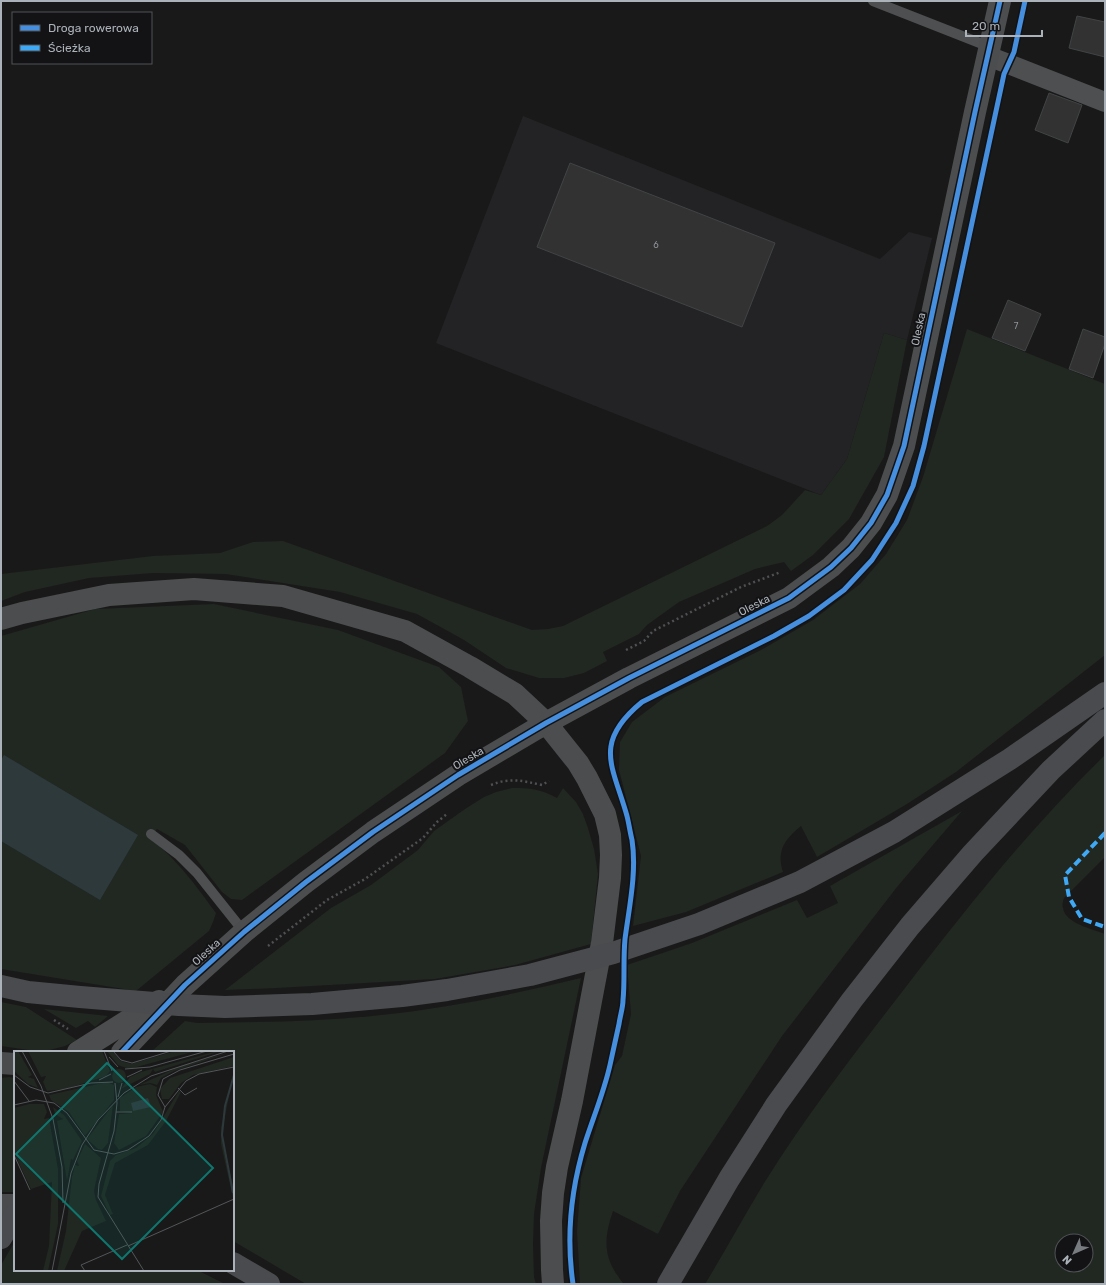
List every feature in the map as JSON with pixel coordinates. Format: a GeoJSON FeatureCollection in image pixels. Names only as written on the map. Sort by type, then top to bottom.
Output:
{"type":"FeatureCollection","features":[{"type":"Feature","properties":{"kind":"highway"},"geometry":{"type":"LineString","coordinates":[[1,986],[28,992],[131,1002],[225,1007],[312,1004],[395,997],[447,990],[530,975],[613,953],[699,924],[800,882],[894,832],[1010,759],[1105,693]]}},
{"type":"Feature","properties":{"kind":"highway"},"geometry":{"type":"LineString","coordinates":[[668,1284],[729,1179],[776,1105],[866,982],[910,926],[973,852],[1051,770],[1105,720]]}},
{"type":"Feature","properties":{"kind":"highway"},"geometry":{"type":"LineString","coordinates":[[1,1238],[14,1217]]}},
{"type":"Feature","properties":{"kind":"highway"},"geometry":{"type":"LineString","coordinates":[[234,1264],[270,1284]]}},
{"type":"Feature","properties":{"kind":"main road"},"geometry":{"type":"LineString","coordinates":[[1,1063],[14,1064]]}},
{"type":"Feature","properties":{"kind":"main road"},"geometry":{"type":"LineString","coordinates":[[1,1205],[14,1205]]}},
{"type":"Feature","properties":{"kind":"street","name":"Oleska"},"geometry":{"type":"LineString","coordinates":[[185,985],[244,932],[306,882],[373,832],[458,775],[546,723],[629,678],[789,598],[831,567],[851,548],[871,523],[887,494],[904,446],[1000,1]]}},
{"type":"Feature","properties":{"kind":"street"},"geometry":{"type":"LineString","coordinates":[[989,52],[1105,102]]}},
{"type":"Feature","properties":{"kind":"street"},"geometry":{"type":"LineString","coordinates":[[1,619],[22,613],[109,595],[194,589],[283,596],[405,632],[470,667],[515,694],[546,723],[578,763],[587,778],[605,814],[610,835],[612,855],[602,943],[553,1193],[551,1221],[553,1284]]}},
{"type":"Feature","properties":{"kind":"street"},"geometry":{"type":"LineString","coordinates":[[80,1051],[185,985]]}},
{"type":"Feature","properties":{"kind":"street"},"geometry":{"type":"LineString","coordinates":[[123,1051],[185,985]]}},
{"type":"Feature","properties":{"kind":"lane"},"geometry":{"type":"LineString","coordinates":[[873,1],[989,52]]}},
{"type":"Feature","properties":{"kind":"lane"},"geometry":{"type":"LineString","coordinates":[[151,834],[179,855],[197,873],[244,932]]}},
{"type":"Feature","properties":{"kind":"path"},"geometry":{"type":"LineString","coordinates":[[490,786],[502,781],[520,780],[542,785],[549,781]]}},
{"type":"Feature","properties":{"kind":"path"},"geometry":{"type":"LineString","coordinates":[[263,950],[327,900],[364,879],[423,838],[437,822],[453,809]]}},
{"type":"Feature","properties":{"kind":"shaded area"},"geometry":{"type":"Polygon","coordinates":[[[523,116],[880,259],[909,232],[932,238],[907,340],[884,333],[847,459],[821,495],[436,343],[523,116]]]}},
{"type":"Feature","properties":{"kind":"shaded area"},"geometry":{"type":"Polygon","coordinates":[[[967,329],[1105,384],[1105,655],[956,772],[907,804],[817,857],[801,826],[790,836],[783,846],[781,852],[781,865],[783,872],[686,912],[633,926],[641,856],[619,770],[620,742],[632,722],[665,697],[761,650],[813,620],[860,584],[886,554],[907,520],[923,477],[967,329]]]}},
{"type":"Feature","properties":{"kind":"shaded area"},"geometry":{"type":"Polygon","coordinates":[[[884,333],[907,340],[884,457],[849,519],[813,555],[791,571],[784,562],[755,569],[679,602],[647,625],[639,634],[603,652],[607,661],[584,673],[564,678],[539,678],[506,668],[464,640],[417,614],[340,592],[226,574],[153,573],[89,578],[25,592],[1,601],[1,574],[153,556],[220,553],[253,542],[283,541],[532,630],[563,626],[767,526],[782,515],[805,490],[821,495],[847,459],[884,333]]]}},
{"type":"Feature","properties":{"kind":"shaded area"},"geometry":{"type":"Polygon","coordinates":[[[214,604],[338,630],[439,667],[461,687],[468,721],[445,753],[242,900],[231,899],[222,892],[185,845],[157,829],[150,838],[186,873],[216,913],[209,931],[136,991],[1,969],[1,636],[95,609],[214,604]]]}},
{"type":"Feature","properties":{"kind":"shaded area"},"geometry":{"type":"Polygon","coordinates":[[[4,755],[138,835],[100,900],[1,841],[1,760],[4,755]]]}},
{"type":"Feature","properties":{"kind":"shaded area"},"geometry":{"type":"Polygon","coordinates":[[[1105,755],[1105,857],[1064,898],[1063,906],[1065,913],[1074,922],[1105,934],[1105,1284],[705,1284],[766,1180],[833,1082],[976,897],[1052,810],[1105,755]]]}},
{"type":"Feature","properties":{"kind":"shaded area"},"geometry":{"type":"Polygon","coordinates":[[[512,788],[536,790],[557,798],[563,788],[576,802],[583,814],[594,849],[598,874],[591,944],[515,965],[435,979],[225,990],[331,908],[371,885],[418,850],[434,831],[465,809],[484,797],[512,788]]]}},
{"type":"Feature","properties":{"kind":"shaded area"},"geometry":{"type":"Polygon","coordinates":[[[962,811],[897,887],[782,1036],[680,1191],[658,1234],[613,1211],[608,1232],[607,1249],[612,1266],[624,1284],[580,1284],[577,1231],[581,1178],[615,1065],[622,1056],[631,1014],[627,965],[692,943],[797,900],[807,918],[838,903],[830,886],[962,811]]]}},
{"type":"Feature","properties":{"kind":"shaded area"},"geometry":{"type":"Polygon","coordinates":[[[581,978],[541,1168],[534,1214],[533,1244],[534,1277],[536,1284],[306,1284],[234,1242],[234,1051],[152,1051],[185,1021],[197,1023],[289,1021],[381,1015],[432,1009],[531,990],[581,978]]]}},
{"type":"Feature","properties":{"kind":"shaded area"},"geometry":{"type":"Polygon","coordinates":[[[1,1002],[26,1007],[77,1040],[65,1046],[46,1051],[1,1046],[1,1002]]]}},
{"type":"Feature","properties":{"kind":"shaded area"},"geometry":{"type":"Polygon","coordinates":[[[44,1009],[108,1016],[95,1027],[88,1021],[76,1028],[44,1009]]]}},
{"type":"Feature","properties":{"kind":"shaded area"},"geometry":{"type":"Polygon","coordinates":[[[1,1078],[14,1078],[14,1192],[1,1192],[1,1078]]]}},
{"type":"Feature","properties":{"kind":"shaded area"},"geometry":{"type":"Polygon","coordinates":[[[14,1243],[14,1271],[199,1271],[225,1284],[1,1284],[1,1265],[14,1243]]]}},
{"type":"Feature","properties":{"kind":"building"},"geometry":{"type":"Polygon","coordinates":[[[1077,16],[1105,22],[1105,57],[1069,48],[1077,16]]]}},
{"type":"Feature","properties":{"kind":"building"},"geometry":{"type":"Polygon","coordinates":[[[1049,93],[1082,105],[1068,143],[1035,130],[1049,93]]]}},
{"type":"Feature","properties":{"kind":"building"},"geometry":{"type":"Polygon","coordinates":[[[570,163],[775,243],[742,327],[537,247],[570,163]]]}},
{"type":"Feature","properties":{"kind":"building"},"geometry":{"type":"Polygon","coordinates":[[[1008,300],[1041,314],[1025,351],[992,338],[1008,300]]]}},
{"type":"Feature","properties":{"kind":"building"},"geometry":{"type":"Polygon","coordinates":[[[1083,329],[1105,337],[1105,344],[1093,378],[1069,369],[1083,329]]]}},
{"type":"Feature","properties":{"kind":"marked path"},"geometry":{"type":"LineString","coordinates":[[1105,833],[1065,875],[1069,897],[1082,919],[1105,927]]}},
{"type":"Feature","properties":{"kind":"cycle path"},"geometry":{"type":"LineString","coordinates":[[123,1051],[185,985],[244,932],[306,882],[373,832],[458,775],[546,723],[629,678],[789,598],[831,567],[851,548],[871,523],[887,495],[904,446],[1000,1]]}},
{"type":"Feature","properties":{"kind":"cycle path"},"geometry":{"type":"LineString","coordinates":[[573,1284],[570,1248],[573,1195],[580,1160],[608,1075],[622,1009],[624,992],[625,939],[634,865],[632,840],[627,816],[612,769],[610,756],[612,743],[617,730],[626,717],[642,702],[774,636],[809,616],[844,590],[872,560],[896,523],[913,486],[924,446],[1004,74],[1014,52],[1025,1]]}}]}
